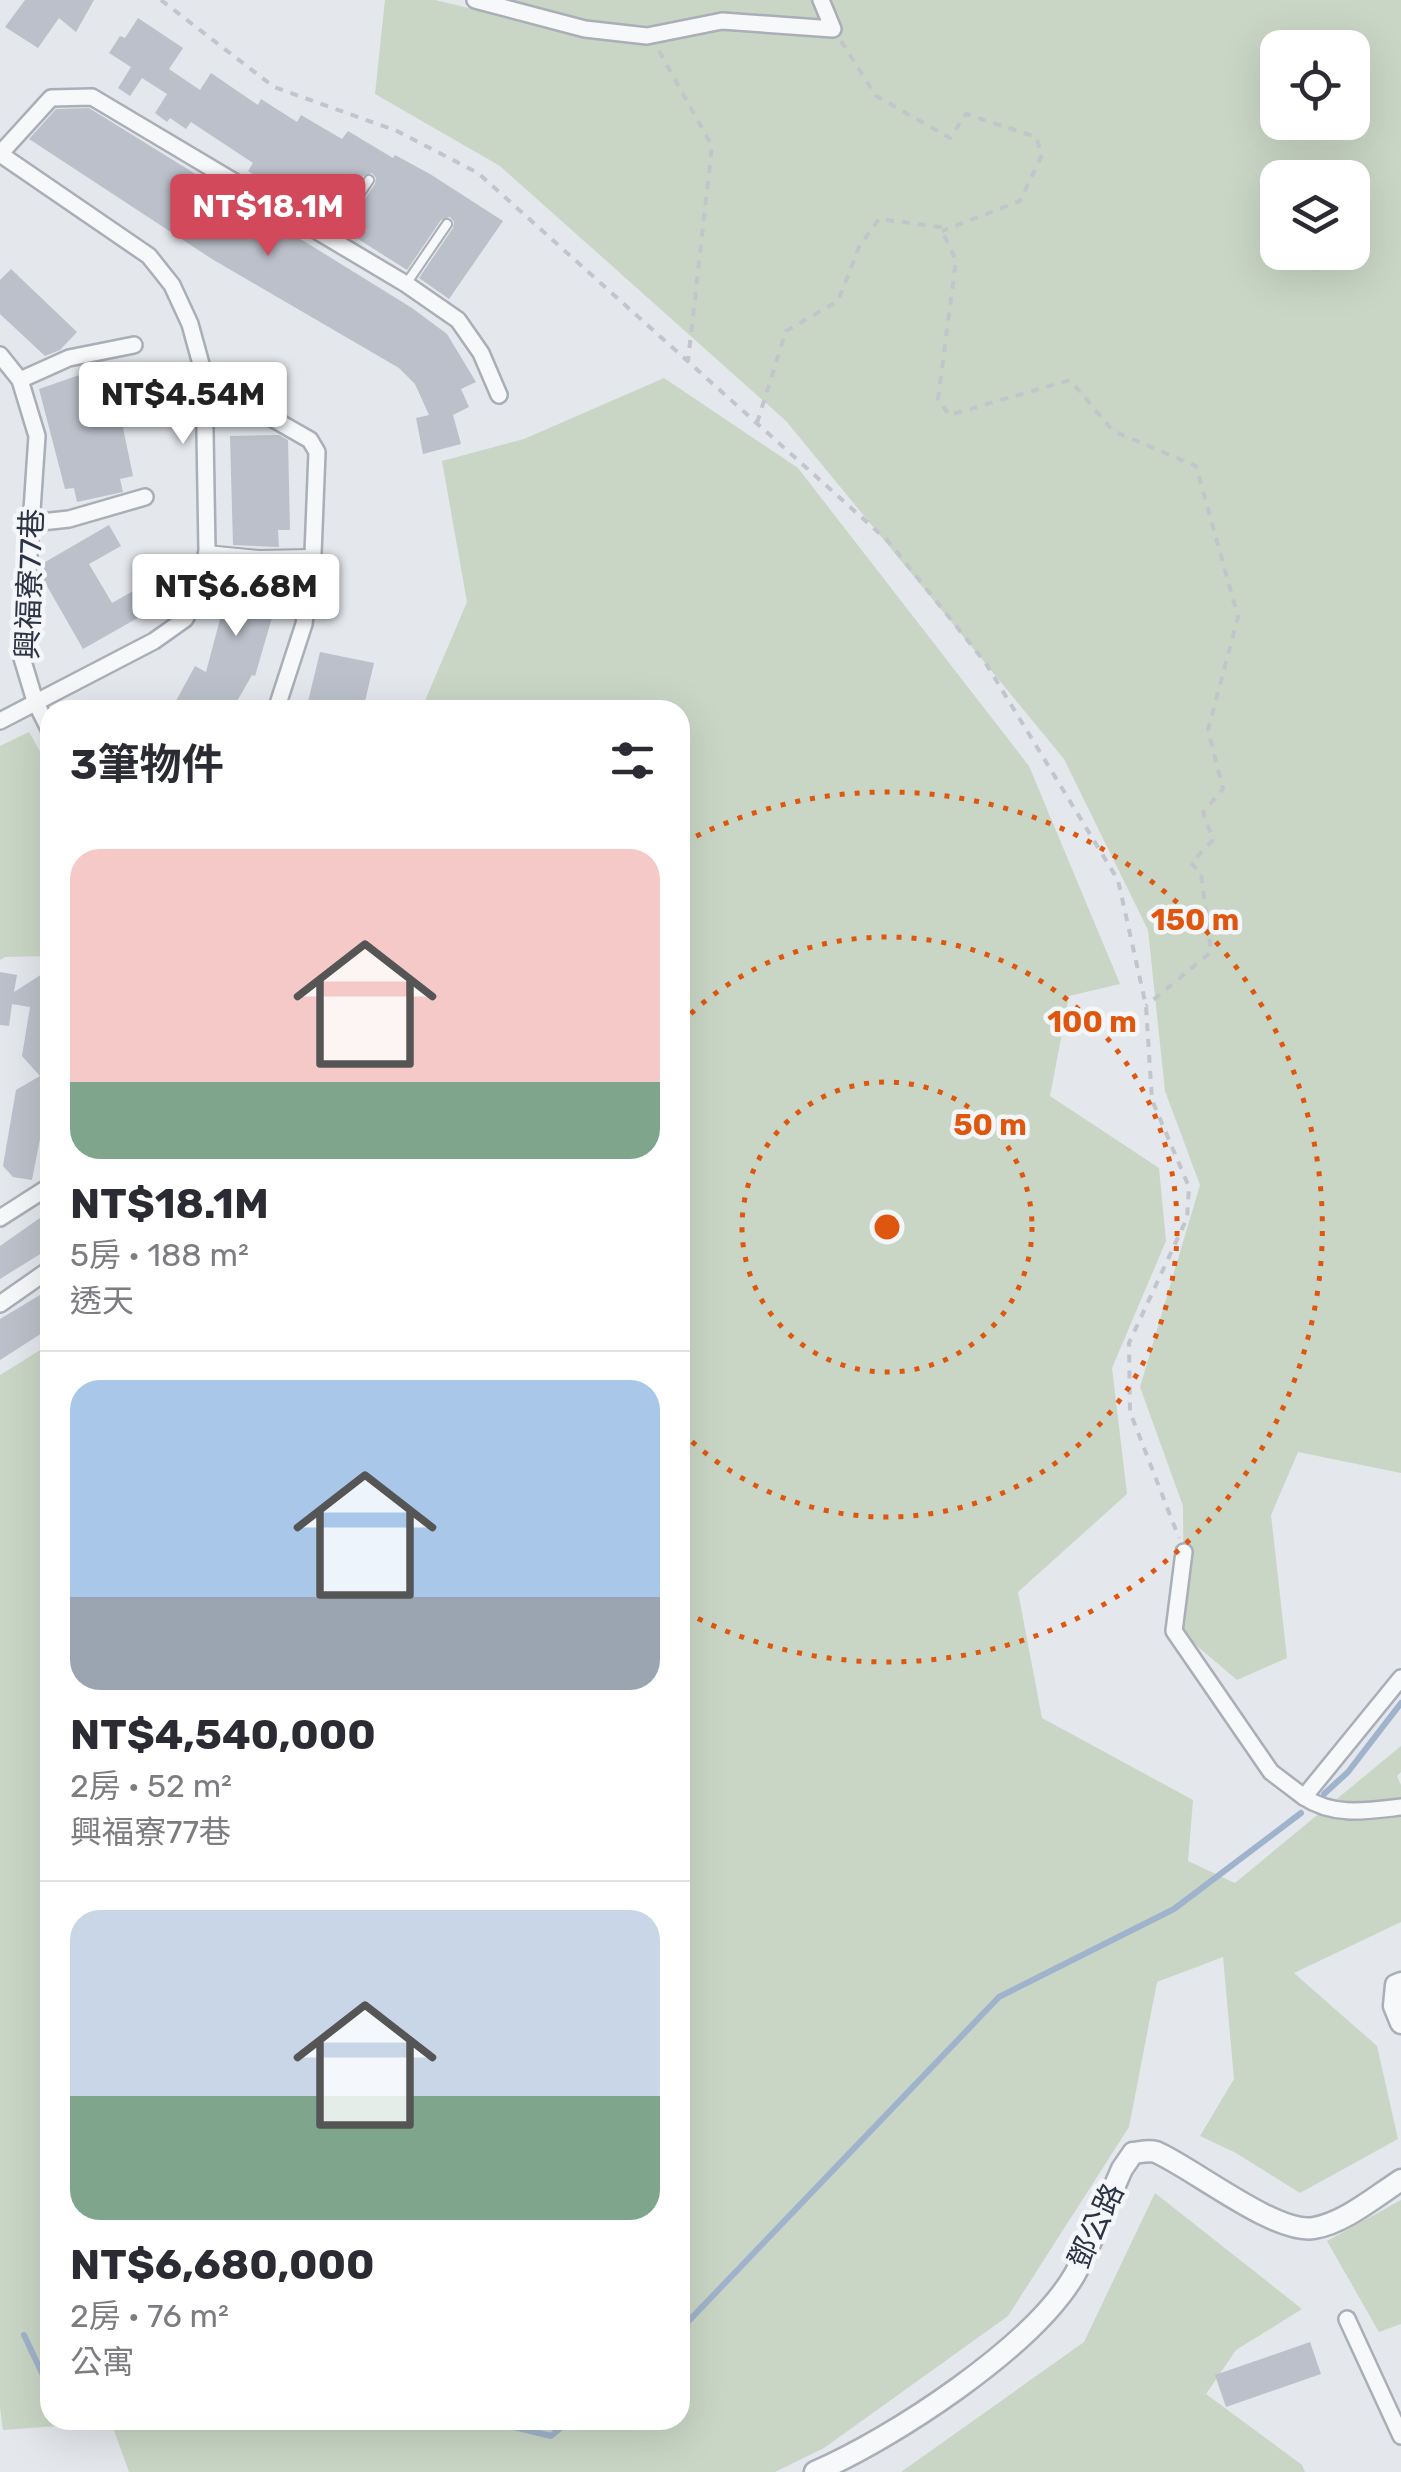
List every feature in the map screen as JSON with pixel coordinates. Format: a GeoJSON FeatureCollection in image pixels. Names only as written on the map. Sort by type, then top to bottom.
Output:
{"type":"FeatureCollection","features":[{"type":"Feature","properties":{"kind":"street"},"geometry":{"type":"LineString","coordinates":[[476,0],[584,29],[650,36],[722,21],[833,29],[821,0]]}},
{"type":"Feature","properties":{"kind":"street"},"geometry":{"type":"LineString","coordinates":[[0,721],[154,642],[185,619],[202,585],[207,550],[204,375],[190,324],[172,286],[149,256],[0,154],[51,98],[92,96],[406,284],[458,320],[482,354],[499,396]]}},
{"type":"Feature","properties":{"kind":"street"},"geometry":{"type":"LineString","coordinates":[[20,380],[69,358],[134,345]]}},
{"type":"Feature","properties":{"kind":"street","name":"興福寮77巷"},"geometry":{"type":"LineString","coordinates":[[0,354],[20,380],[37,436],[22,658],[40,711]]}},
{"type":"Feature","properties":{"kind":"street"},"geometry":{"type":"LineString","coordinates":[[204,414],[261,412],[310,440],[317,452],[313,554],[304,624],[279,700]]}},
{"type":"Feature","properties":{"kind":"street"},"geometry":{"type":"LineString","coordinates":[[32,523],[69,519],[145,497]]}},
{"type":"Feature","properties":{"kind":"street"},"geometry":{"type":"LineString","coordinates":[[0,1218],[40,1192]]}},
{"type":"Feature","properties":{"kind":"street"},"geometry":{"type":"LineString","coordinates":[[0,1304],[40,1276]]}},
{"type":"Feature","properties":{"kind":"street"},"geometry":{"type":"LineString","coordinates":[[1184,1552],[1174,1631],[1271,1772],[1322,1809],[1362,1812],[1401,1807]]}},
{"type":"Feature","properties":{"kind":"street"},"geometry":{"type":"LineString","coordinates":[[1304,1797],[1401,1678]]}},
{"type":"Feature","properties":{"kind":"street"},"geometry":{"type":"LineString","coordinates":[[1401,1983],[1396,1985],[1394,2006],[1401,2022]]}},
{"type":"Feature","properties":{"kind":"street","name":"鄧公路"},"geometry":{"type":"LineString","coordinates":[[815,2472],[887,2437],[988,2364],[1039,2318],[1074,2276],[1133,2152],[1152,2150],[1232,2197],[1284,2223],[1310,2230],[1333,2222],[1401,2180]]}},
{"type":"Feature","properties":{"kind":"street"},"geometry":{"type":"LineString","coordinates":[[1347,2320],[1401,2436]]}},
{"type":"Feature","properties":{"kind":"lane"},"geometry":{"type":"LineString","coordinates":[[328,240],[368,180]]}},
{"type":"Feature","properties":{"kind":"lane"},"geometry":{"type":"LineString","coordinates":[[406,284],[447,224]]}},
{"type":"Feature","properties":{"kind":"lane"},"geometry":{"type":"LineString","coordinates":[[207,550],[259,555],[313,554]]}},
{"type":"Feature","properties":{"kind":"path"},"geometry":{"type":"LineString","coordinates":[[160,0],[274,86],[396,131],[478,173],[888,541],[984,662],[1118,880],[1146,1006],[1152,1100],[1190,1187],[1187,1218],[1128,1343],[1130,1412],[1184,1552]]}},
{"type":"Feature","properties":{"kind":"path"},"geometry":{"type":"LineString","coordinates":[[833,29],[876,96],[950,138],[966,114],[1036,137],[1042,155],[1020,201],[942,231]]}},
{"type":"Feature","properties":{"kind":"path"},"geometry":{"type":"LineString","coordinates":[[650,36],[712,146],[688,361]]}},
{"type":"Feature","properties":{"kind":"path"},"geometry":{"type":"LineString","coordinates":[[757,424],[786,331],[838,301],[860,247],[879,219],[940,227],[956,260],[938,399],[949,415],[1070,380],[1113,430],[1196,466],[1238,616],[1208,730],[1224,789],[1203,812],[1213,840],[1191,863],[1200,874],[1211,952],[1146,1006]]}},
{"type":"Feature","properties":{"kind":"green space"},"geometry":{"type":"Polygon","coordinates":[[[385,0],[435,0],[522,21],[504,0],[1401,0],[1401,1473],[1298,1452],[1271,1515],[1287,1658],[1237,1680],[1184,1635],[1183,1506],[1140,1387],[1200,1185],[1165,1091],[1148,930],[1064,759],[786,421],[500,166],[375,94],[385,0]]]}},
{"type":"Feature","properties":{"kind":"green space"},"geometry":{"type":"Polygon","coordinates":[[[664,378],[798,468],[1029,766],[1120,984],[1069,996],[1050,1096],[1159,1168],[1166,1241],[1112,1368],[1127,1494],[1018,1592],[1042,1718],[1193,1800],[1188,1861],[1235,1883],[1401,1746],[1401,1772],[1397,1776],[1401,1785],[1401,1922],[1294,1973],[1377,2046],[1398,2139],[1300,2193],[1236,2153],[1200,2136],[1234,2079],[1223,1957],[1157,1982],[1129,2127],[1008,2316],[824,2448],[775,2472],[129,2472],[114,2430],[690,2430],[690,700],[425,700],[467,602],[442,461],[524,439],[664,378]]]}},
{"type":"Feature","properties":{"kind":"green space"},"geometry":{"type":"Polygon","coordinates":[[[29,732],[40,751],[40,956],[0,960],[0,746],[29,732]]]}},
{"type":"Feature","properties":{"kind":"green space"},"geometry":{"type":"Polygon","coordinates":[[[40,1350],[40,2427],[3,2430],[0,2407],[0,1375],[40,1350]]]}},
{"type":"Feature","properties":{"kind":"green space"},"geometry":{"type":"Polygon","coordinates":[[[1155,2193],[1302,2309],[1236,2350],[1206,2394],[1302,2465],[1305,2472],[901,2472],[1084,2342],[1155,2193]]]}},
{"type":"Feature","properties":{"kind":"green space"},"geometry":{"type":"Polygon","coordinates":[[[1401,2200],[1401,2324],[1379,2332],[1327,2241],[1401,2200]]]}},
{"type":"Feature","properties":{"kind":"building"},"geometry":{"type":"Polygon","coordinates":[[[25,0],[94,0],[76,32],[59,18],[38,48],[5,27],[25,0]]]}},
{"type":"Feature","properties":{"kind":"building"},"geometry":{"type":"Polygon","coordinates":[[[138,18],[183,48],[169,69],[200,90],[211,73],[258,105],[261,99],[297,122],[301,115],[342,139],[348,131],[393,158],[395,155],[430,174],[503,221],[449,299],[419,278],[453,228],[450,217],[441,220],[407,270],[344,230],[375,184],[372,173],[363,176],[331,222],[248,171],[253,163],[191,122],[186,129],[155,113],[167,94],[142,78],[130,96],[118,88],[131,67],[109,53],[138,18]]]}},
{"type":"Feature","properties":{"kind":"building"},"geometry":{"type":"Polygon","coordinates":[[[89,108],[412,308],[447,334],[476,382],[461,389],[469,407],[453,415],[461,444],[423,454],[416,418],[429,415],[415,384],[399,368],[212,259],[29,139],[56,109],[89,108]]]}},
{"type":"Feature","properties":{"kind":"building"},"geometry":{"type":"Polygon","coordinates":[[[11,269],[77,332],[60,350],[45,356],[0,314],[0,280],[11,269]]]}},
{"type":"Feature","properties":{"kind":"building"},"geometry":{"type":"Polygon","coordinates":[[[88,372],[99,398],[116,394],[133,476],[120,479],[123,492],[77,502],[74,488],[65,489],[39,389],[88,372]]]}},
{"type":"Feature","properties":{"kind":"building"},"geometry":{"type":"Polygon","coordinates":[[[279,435],[288,440],[290,530],[278,530],[279,547],[233,545],[230,436],[279,435]]]}},
{"type":"Feature","properties":{"kind":"building"},"geometry":{"type":"Polygon","coordinates":[[[109,525],[121,546],[89,564],[112,603],[144,585],[157,607],[83,649],[39,572],[40,565],[109,525]]]}},
{"type":"Feature","properties":{"kind":"building"},"geometry":{"type":"Polygon","coordinates":[[[231,560],[279,562],[280,590],[255,676],[252,675],[238,700],[176,700],[195,666],[206,672],[227,593],[231,594],[231,560]]]}},
{"type":"Feature","properties":{"kind":"building"},"geometry":{"type":"Polygon","coordinates":[[[320,652],[374,663],[365,700],[308,700],[320,652]]]}},
{"type":"Feature","properties":{"kind":"building"},"geometry":{"type":"Polygon","coordinates":[[[0,972],[17,975],[14,992],[40,975],[40,1076],[22,1056],[30,1007],[12,1004],[9,1026],[0,1025],[0,972]]]}},
{"type":"Feature","properties":{"kind":"building"},"geometry":{"type":"Polygon","coordinates":[[[40,1076],[40,1139],[32,1180],[13,1177],[3,1166],[16,1090],[40,1076]]]}},
{"type":"Feature","properties":{"kind":"building"},"geometry":{"type":"Polygon","coordinates":[[[40,1218],[40,1254],[0,1279],[0,1246],[40,1218]]]}},
{"type":"Feature","properties":{"kind":"building"},"geometry":{"type":"Polygon","coordinates":[[[40,1295],[40,1334],[0,1360],[0,1319],[40,1295]]]}},
{"type":"Feature","properties":{"kind":"building"},"geometry":{"type":"Polygon","coordinates":[[[1310,2342],[1321,2374],[1226,2407],[1215,2375],[1310,2342]]]}},
{"type":"Feature","properties":{"kind":"waterway"},"geometry":{"type":"LineString","coordinates":[[1324,1794],[1348,1772],[1401,1703]]}},
{"type":"Feature","properties":{"kind":"waterway"},"geometry":{"type":"LineString","coordinates":[[690,2320],[999,1997],[1174,1909],[1301,1813]]}},
{"type":"Feature","properties":{"kind":"waterway"},"geometry":{"type":"LineString","coordinates":[[24,2335],[40,2369]]}},
{"type":"Feature","properties":{"kind":"waterway"},"geometry":{"type":"LineString","coordinates":[[526,2430],[551,2436],[558,2430]]}}]}
